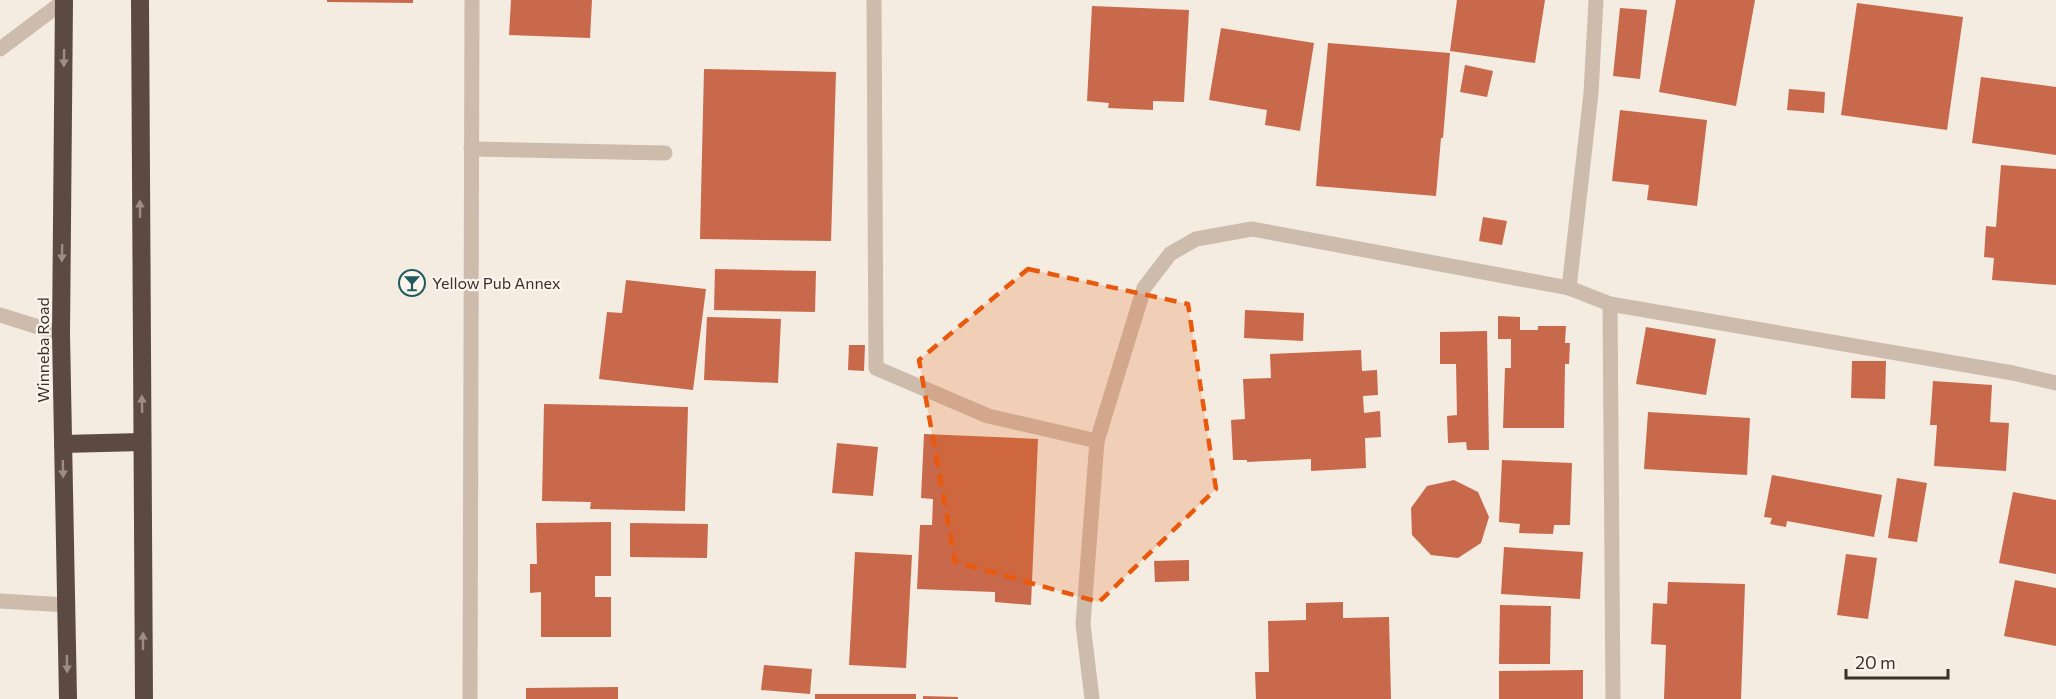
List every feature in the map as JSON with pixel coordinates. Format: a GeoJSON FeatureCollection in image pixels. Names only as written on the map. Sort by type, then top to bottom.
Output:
{"type":"FeatureCollection","features":[{"type":"Feature","properties":{"kind":"highway","name":"Winneba Road"},"geometry":{"type":"LineString","coordinates":[[64,0],[61,334],[68,699]]}},
{"type":"Feature","properties":{"kind":"highway"},"geometry":{"type":"LineString","coordinates":[[140,0],[144,699]]}},
{"type":"Feature","properties":{"kind":"highway"},"geometry":{"type":"LineString","coordinates":[[63,444],[142,442]]}},
{"type":"Feature","properties":{"kind":"street"},"geometry":{"type":"LineString","coordinates":[[0,49],[64,0]]}},
{"type":"Feature","properties":{"kind":"street"},"geometry":{"type":"LineString","coordinates":[[470,699],[472,0]]}},
{"type":"Feature","properties":{"kind":"street"},"geometry":{"type":"LineString","coordinates":[[874,0],[876,369],[988,416],[1096,441]]}},
{"type":"Feature","properties":{"kind":"street"},"geometry":{"type":"LineString","coordinates":[[1569,288],[1591,93],[1596,0]]}},
{"type":"Feature","properties":{"kind":"street"},"geometry":{"type":"LineString","coordinates":[[471,149],[665,153]]}},
{"type":"Feature","properties":{"kind":"street"},"geometry":{"type":"LineString","coordinates":[[1092,699],[1083,624],[1096,441],[1144,288],[1170,254],[1196,239],[1252,229],[1569,288],[1610,304],[2013,373],[2056,383]]}},
{"type":"Feature","properties":{"kind":"street"},"geometry":{"type":"LineString","coordinates":[[1610,304],[1613,699]]}},
{"type":"Feature","properties":{"kind":"street"},"geometry":{"type":"LineString","coordinates":[[0,315],[61,334]]}},
{"type":"Feature","properties":{"kind":"street"},"geometry":{"type":"LineString","coordinates":[[0,601],[66,605]]}},
{"type":"Feature","properties":{"kind":"highlighted area"},"geometry":{"type":"Polygon","coordinates":[[[1028,269],[1188,304],[1216,489],[1099,602],[955,562],[919,360],[1028,269]]]}},
{"type":"Feature","properties":{"kind":"building"},"geometry":{"type":"Polygon","coordinates":[[[327,0],[413,0],[413,3],[327,2],[327,0]]]}},
{"type":"Feature","properties":{"kind":"building"},"geometry":{"type":"Polygon","coordinates":[[[511,0],[592,0],[590,38],[509,35],[511,0]]]}},
{"type":"Feature","properties":{"kind":"building"},"geometry":{"type":"Polygon","coordinates":[[[1457,0],[1545,0],[1535,63],[1450,51],[1457,0]]]}},
{"type":"Feature","properties":{"kind":"building"},"geometry":{"type":"Polygon","coordinates":[[[1676,0],[1755,0],[1736,106],[1659,92],[1676,0]]]}},
{"type":"Feature","properties":{"kind":"building"},"geometry":{"type":"Polygon","coordinates":[[[1857,3],[1963,17],[1947,130],[1841,115],[1857,3]]]}},
{"type":"Feature","properties":{"kind":"building"},"geometry":{"type":"Polygon","coordinates":[[[1092,6],[1189,10],[1184,102],[1153,101],[1153,110],[1108,108],[1109,103],[1087,101],[1092,6]]]}},
{"type":"Feature","properties":{"kind":"building"},"geometry":{"type":"Polygon","coordinates":[[[1620,8],[1647,10],[1640,79],[1613,76],[1620,8]]]}},
{"type":"Feature","properties":{"kind":"building"},"geometry":{"type":"Polygon","coordinates":[[[1221,28],[1314,43],[1300,131],[1265,125],[1267,110],[1209,100],[1221,28]]]}},
{"type":"Feature","properties":{"kind":"building"},"geometry":{"type":"Polygon","coordinates":[[[1328,43],[1450,53],[1436,196],[1316,186],[1328,43]]]}},
{"type":"Feature","properties":{"kind":"building"},"geometry":{"type":"Polygon","coordinates":[[[1465,65],[1493,71],[1487,97],[1460,92],[1465,65]]]}},
{"type":"Feature","properties":{"kind":"building"},"geometry":{"type":"Polygon","coordinates":[[[704,69],[836,72],[831,241],[700,239],[704,69]]]}},
{"type":"Feature","properties":{"kind":"building"},"geometry":{"type":"Polygon","coordinates":[[[1981,77],[2056,87],[2056,155],[1972,143],[1981,77]]]}},
{"type":"Feature","properties":{"kind":"building"},"geometry":{"type":"Polygon","coordinates":[[[1789,89],[1825,92],[1824,113],[1787,110],[1789,89]]]}},
{"type":"Feature","properties":{"kind":"building"},"geometry":{"type":"Polygon","coordinates":[[[1620,110],[1707,120],[1697,206],[1647,200],[1649,185],[1612,181],[1620,110]]]}},
{"type":"Feature","properties":{"kind":"building"},"geometry":{"type":"Polygon","coordinates":[[[2001,165],[2056,169],[2056,285],[1992,280],[1994,258],[1984,257],[1986,226],[1996,227],[2001,165]]]}},
{"type":"Feature","properties":{"kind":"building"},"geometry":{"type":"Polygon","coordinates":[[[1483,217],[1507,221],[1502,245],[1479,241],[1483,217]]]}},
{"type":"Feature","properties":{"kind":"building"},"geometry":{"type":"Polygon","coordinates":[[[715,269],[816,271],[815,312],[714,310],[715,269]]]}},
{"type":"Feature","properties":{"kind":"building"},"geometry":{"type":"Polygon","coordinates":[[[626,280],[706,289],[693,390],[599,379],[607,312],[622,313],[626,280]]]}},
{"type":"Feature","properties":{"kind":"building"},"geometry":{"type":"Polygon","coordinates":[[[1245,310],[1304,313],[1303,341],[1244,338],[1245,310]]]}},
{"type":"Feature","properties":{"kind":"building"},"geometry":{"type":"Polygon","coordinates":[[[1498,316],[1520,317],[1520,330],[1538,330],[1538,326],[1566,326],[1565,343],[1570,343],[1569,364],[1565,364],[1564,428],[1503,428],[1505,368],[1511,368],[1511,339],[1498,339],[1498,316]]]}},
{"type":"Feature","properties":{"kind":"building"},"geometry":{"type":"Polygon","coordinates":[[[707,317],[781,319],[778,383],[704,380],[707,317]]]}},
{"type":"Feature","properties":{"kind":"building"},"geometry":{"type":"Polygon","coordinates":[[[1646,327],[1716,339],[1706,395],[1636,384],[1646,327]]]}},
{"type":"Feature","properties":{"kind":"building"},"geometry":{"type":"Polygon","coordinates":[[[1487,331],[1489,450],[1467,450],[1466,442],[1448,443],[1447,416],[1457,415],[1456,364],[1440,364],[1440,332],[1487,331]]]}},
{"type":"Feature","properties":{"kind":"building"},"geometry":{"type":"Polygon","coordinates":[[[849,345],[865,345],[864,371],[848,370],[849,345]]]}},
{"type":"Feature","properties":{"kind":"building"},"geometry":{"type":"Polygon","coordinates":[[[1361,350],[1362,371],[1377,370],[1378,395],[1363,396],[1364,413],[1380,411],[1381,437],[1365,438],[1366,468],[1311,471],[1311,459],[1247,462],[1247,460],[1233,460],[1231,420],[1245,419],[1243,379],[1271,378],[1270,354],[1361,350]]]}},
{"type":"Feature","properties":{"kind":"building"},"geometry":{"type":"Polygon","coordinates":[[[1852,361],[1886,361],[1885,399],[1851,398],[1852,361]]]}},
{"type":"Feature","properties":{"kind":"building"},"geometry":{"type":"Polygon","coordinates":[[[1933,381],[1992,385],[1990,422],[2009,423],[2006,471],[1934,466],[1937,425],[1930,425],[1933,381]]]}},
{"type":"Feature","properties":{"kind":"building"},"geometry":{"type":"Polygon","coordinates":[[[544,404],[688,407],[685,511],[590,509],[591,502],[542,501],[544,404]]]}},
{"type":"Feature","properties":{"kind":"building"},"geometry":{"type":"Polygon","coordinates":[[[1648,412],[1750,418],[1747,475],[1644,469],[1648,412]]]}},
{"type":"Feature","properties":{"kind":"building"},"geometry":{"type":"Polygon","coordinates":[[[924,434],[1038,439],[1031,605],[995,602],[995,592],[917,589],[920,525],[932,525],[933,499],[921,498],[924,434]]]}},
{"type":"Feature","properties":{"kind":"building"},"geometry":{"type":"Polygon","coordinates":[[[837,443],[878,447],[873,496],[832,493],[837,443]]]}},
{"type":"Feature","properties":{"kind":"building"},"geometry":{"type":"Polygon","coordinates":[[[1502,460],[1572,463],[1570,525],[1554,525],[1553,534],[1519,533],[1520,524],[1499,522],[1502,460]]]}},
{"type":"Feature","properties":{"kind":"building"},"geometry":{"type":"Polygon","coordinates":[[[1772,475],[1882,495],[1874,537],[1787,521],[1786,527],[1770,524],[1772,518],[1764,517],[1772,475]]]}},
{"type":"Feature","properties":{"kind":"building"},"geometry":{"type":"Polygon","coordinates":[[[1897,478],[1927,483],[1917,542],[1888,538],[1897,478]]]}},
{"type":"Feature","properties":{"kind":"building"},"geometry":{"type":"Polygon","coordinates":[[[1454,480],[1478,492],[1489,517],[1481,543],[1458,558],[1431,555],[1412,535],[1411,508],[1427,486],[1454,480]]]}},
{"type":"Feature","properties":{"kind":"building"},"geometry":{"type":"Polygon","coordinates":[[[2013,492],[2056,500],[2056,574],[1999,563],[2013,492]]]}},
{"type":"Feature","properties":{"kind":"building"},"geometry":{"type":"Polygon","coordinates":[[[611,522],[611,576],[595,576],[595,597],[611,597],[611,637],[541,637],[541,592],[530,593],[530,564],[537,564],[536,523],[611,522]]]}},
{"type":"Feature","properties":{"kind":"building"},"geometry":{"type":"Polygon","coordinates":[[[630,523],[708,524],[707,558],[630,557],[630,523]]]}},
{"type":"Feature","properties":{"kind":"building"},"geometry":{"type":"Polygon","coordinates":[[[1504,547],[1583,552],[1580,599],[1501,594],[1504,547]]]}},
{"type":"Feature","properties":{"kind":"building"},"geometry":{"type":"Polygon","coordinates":[[[855,552],[912,555],[906,668],[849,665],[855,552]]]}},
{"type":"Feature","properties":{"kind":"building"},"geometry":{"type":"Polygon","coordinates":[[[1846,554],[1877,558],[1868,619],[1837,615],[1846,554]]]}},
{"type":"Feature","properties":{"kind":"building"},"geometry":{"type":"Polygon","coordinates":[[[1189,560],[1189,581],[1155,582],[1154,561],[1189,560]]]}},
{"type":"Feature","properties":{"kind":"building"},"geometry":{"type":"Polygon","coordinates":[[[2015,580],[2056,588],[2056,646],[2004,636],[2015,580]]]}},
{"type":"Feature","properties":{"kind":"building"},"geometry":{"type":"Polygon","coordinates":[[[1668,582],[1745,584],[1741,699],[1664,699],[1666,645],[1651,644],[1653,603],[1667,604],[1668,582]]]}},
{"type":"Feature","properties":{"kind":"building"},"geometry":{"type":"Polygon","coordinates":[[[1343,602],[1343,618],[1389,617],[1391,699],[1256,699],[1255,672],[1269,672],[1268,621],[1306,620],[1306,603],[1343,602]]]}},
{"type":"Feature","properties":{"kind":"building"},"geometry":{"type":"Polygon","coordinates":[[[1500,605],[1551,606],[1550,664],[1499,664],[1500,605]]]}},
{"type":"Feature","properties":{"kind":"building"},"geometry":{"type":"Polygon","coordinates":[[[764,665],[812,669],[810,694],[761,690],[764,665]]]}},
{"type":"Feature","properties":{"kind":"building"},"geometry":{"type":"Polygon","coordinates":[[[1583,670],[1583,699],[1499,699],[1499,671],[1583,670]]]}},
{"type":"Feature","properties":{"kind":"building"},"geometry":{"type":"Polygon","coordinates":[[[618,687],[618,699],[526,699],[526,688],[618,687]]]}},
{"type":"Feature","properties":{"kind":"building"},"geometry":{"type":"Polygon","coordinates":[[[815,694],[916,694],[916,699],[815,699],[815,694]]]}},
{"type":"Feature","properties":{"kind":"building"},"geometry":{"type":"Polygon","coordinates":[[[923,696],[958,697],[958,699],[923,699],[923,696]]]}},
{"type":"Feature","properties":{"kind":"place","name":"Yellow Pub Annex"},"geometry":{"type":"Point","coordinates":[412,283]}}]}
